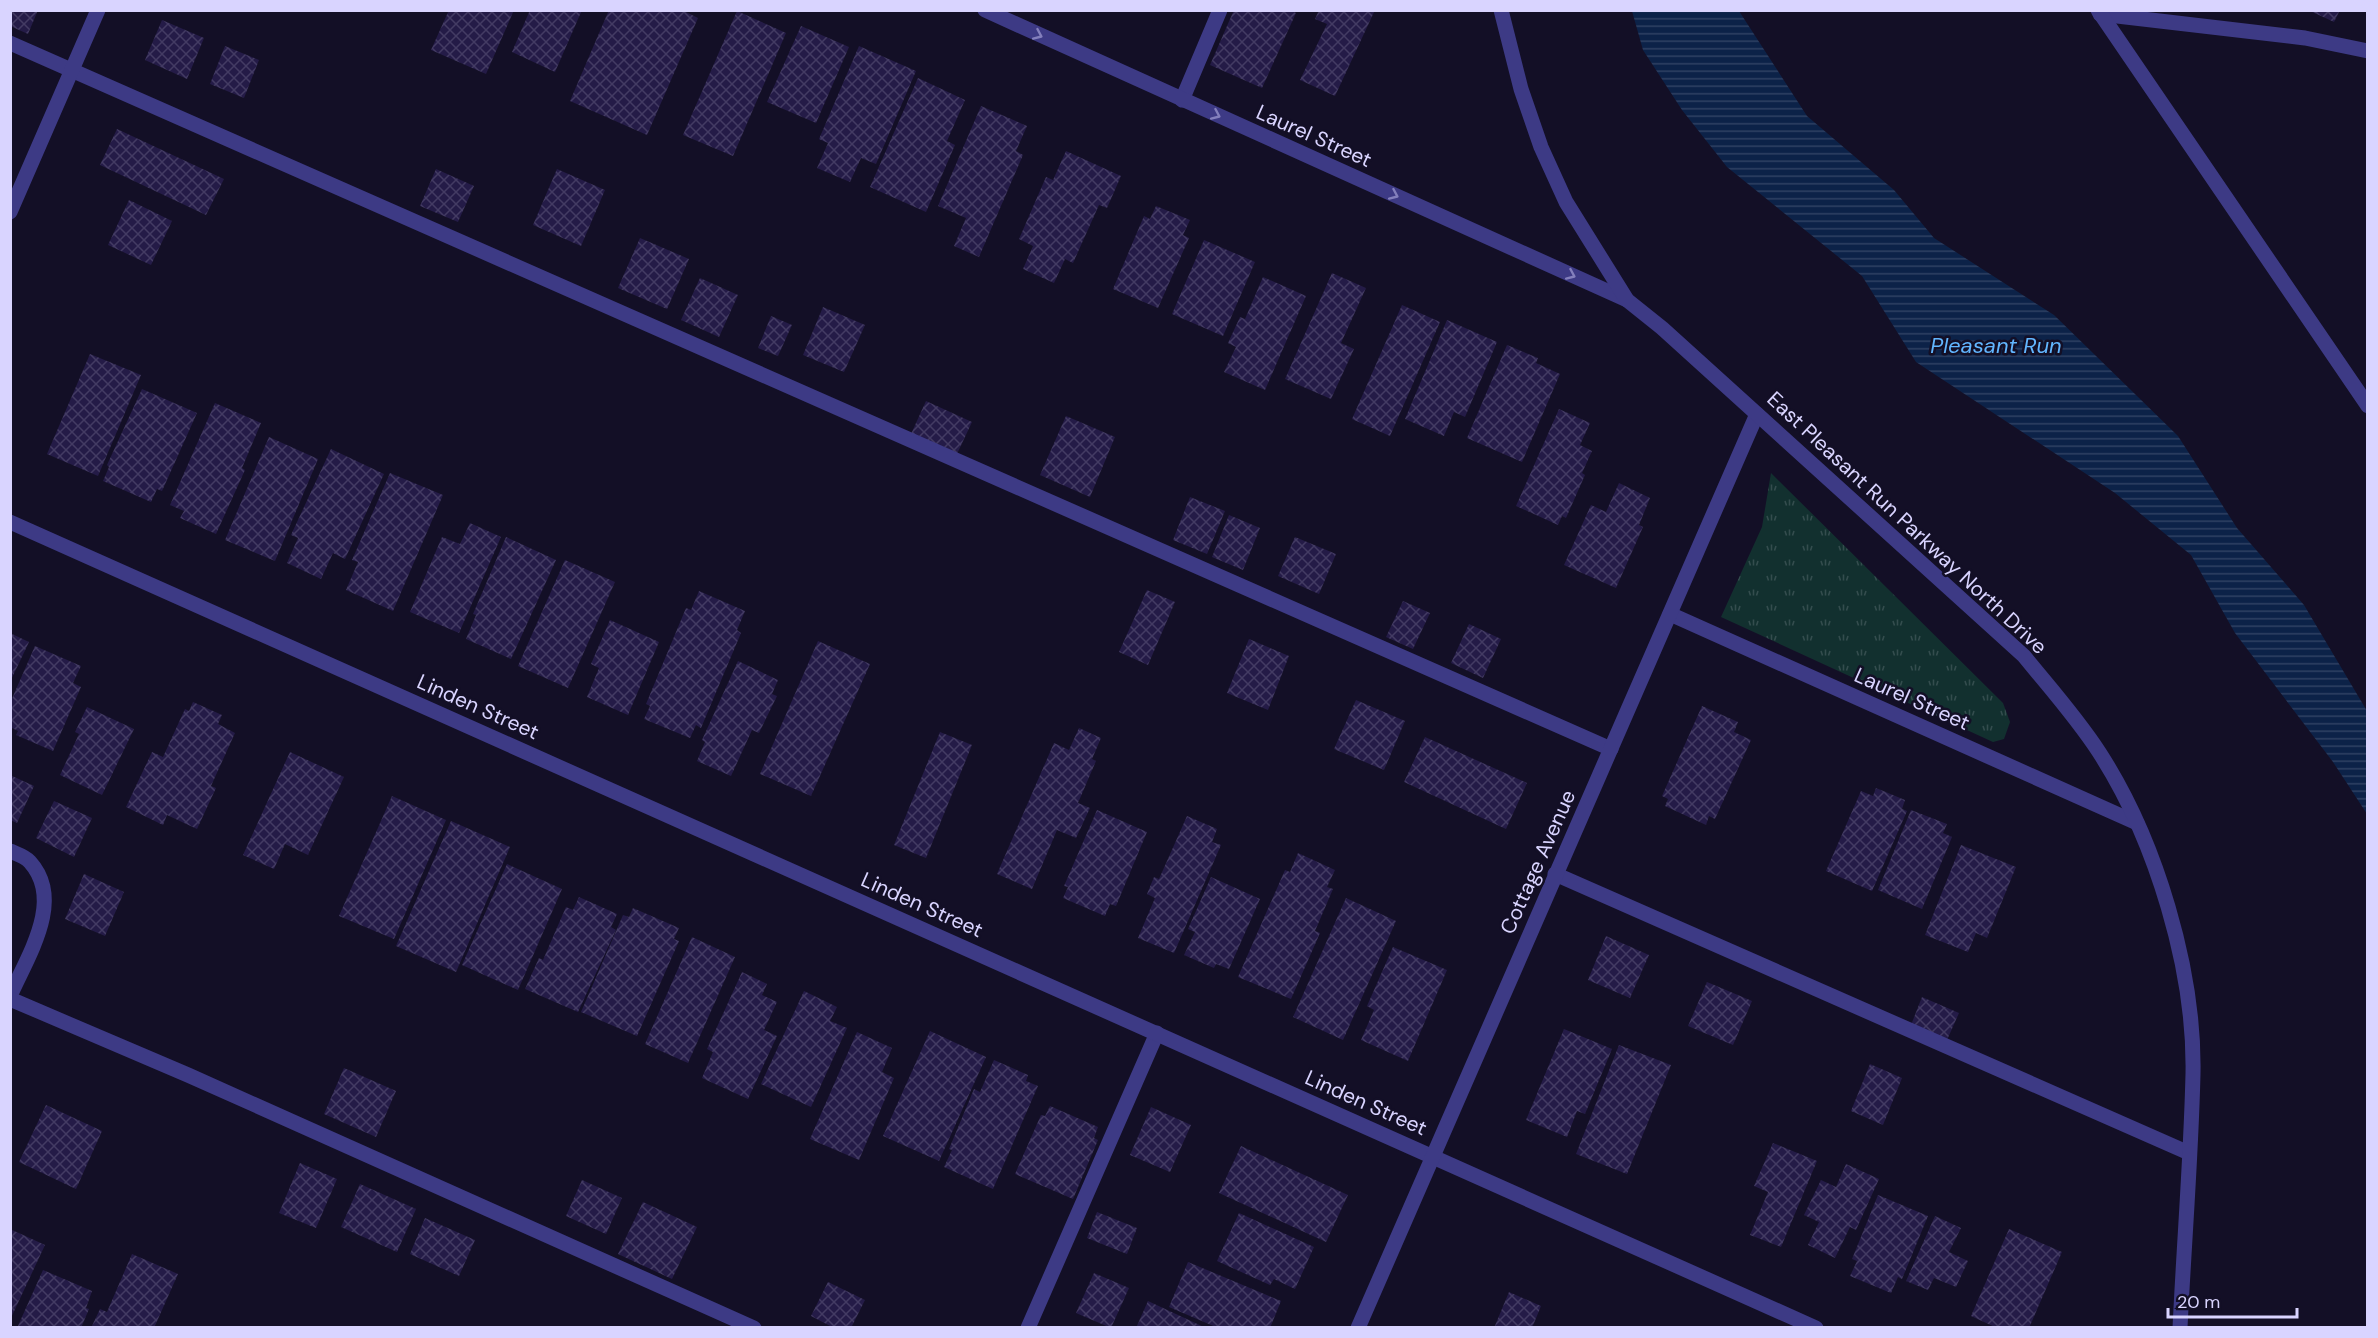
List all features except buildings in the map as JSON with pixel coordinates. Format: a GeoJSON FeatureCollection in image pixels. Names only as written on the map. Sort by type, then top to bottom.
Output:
{"type":"FeatureCollection","features":[{"type":"Feature","properties":{"kind":"street"},"geometry":{"type":"LineString","coordinates":[[10,212],[98,10]]}},
{"type":"Feature","properties":{"kind":"street","name":"Laurel Street"},"geometry":{"type":"LineString","coordinates":[[985,10],[1627,300]]}},
{"type":"Feature","properties":{"kind":"street"},"geometry":{"type":"LineString","coordinates":[[1182,100],[1220,10]]}},
{"type":"Feature","properties":{"kind":"street","name":"East Pleasant Run Parkway North Drive"},"geometry":{"type":"LineString","coordinates":[[1501,10],[1521,89],[1541,147],[1575,220],[1627,300],[1757,414],[2024,656],[2064,702],[2098,751],[2137,823],[2158,877],[2180,954],[2187,994],[2193,1074],[2180,1328]]}},
{"type":"Feature","properties":{"kind":"street"},"geometry":{"type":"LineString","coordinates":[[2099,12],[2305,38],[2367,51]]}},
{"type":"Feature","properties":{"kind":"street"},"geometry":{"type":"LineString","coordinates":[[2099,12],[2367,406]]}},
{"type":"Feature","properties":{"kind":"street"},"geometry":{"type":"LineString","coordinates":[[10,43],[1611,749]]}},
{"type":"Feature","properties":{"kind":"street","name":"Cottage Avenue"},"geometry":{"type":"LineString","coordinates":[[1358,1328],[1757,414]]}},
{"type":"Feature","properties":{"kind":"street","name":"Linden Street"},"geometry":{"type":"LineString","coordinates":[[10,522],[1433,1155],[1816,1328]]}},
{"type":"Feature","properties":{"kind":"street","name":"Laurel Street"},"geometry":{"type":"LineString","coordinates":[[1670,614],[2137,823]]}},
{"type":"Feature","properties":{"kind":"street"},"geometry":{"type":"LineString","coordinates":[[10,851],[30,861],[43,884],[44,918],[10,998],[754,1328]]}},
{"type":"Feature","properties":{"kind":"street"},"geometry":{"type":"LineString","coordinates":[[1556,874],[2189,1153]]}},
{"type":"Feature","properties":{"kind":"street"},"geometry":{"type":"LineString","coordinates":[[1028,1328],[1157,1033]]}},
{"type":"Feature","properties":{"kind":"green space"},"geometry":{"type":"Polygon","coordinates":[[[1771,473],[2003,703],[2010,722],[2004,739],[1993,742],[1721,617],[1762,527],[1771,473]]]}},
{"type":"Feature","properties":{"kind":"water","name":"Pleasant Run"},"geometry":{"type":"Polygon","coordinates":[[[1632,11],[1739,11],[1807,116],[1894,190],[1934,238],[2054,315],[2178,436],[2237,528],[2304,605],[2367,711],[2367,814],[2333,762],[2235,633],[2191,555],[2115,493],[1916,362],[1862,276],[1727,167],[1682,110],[1643,50],[1632,11]]]}}]}
